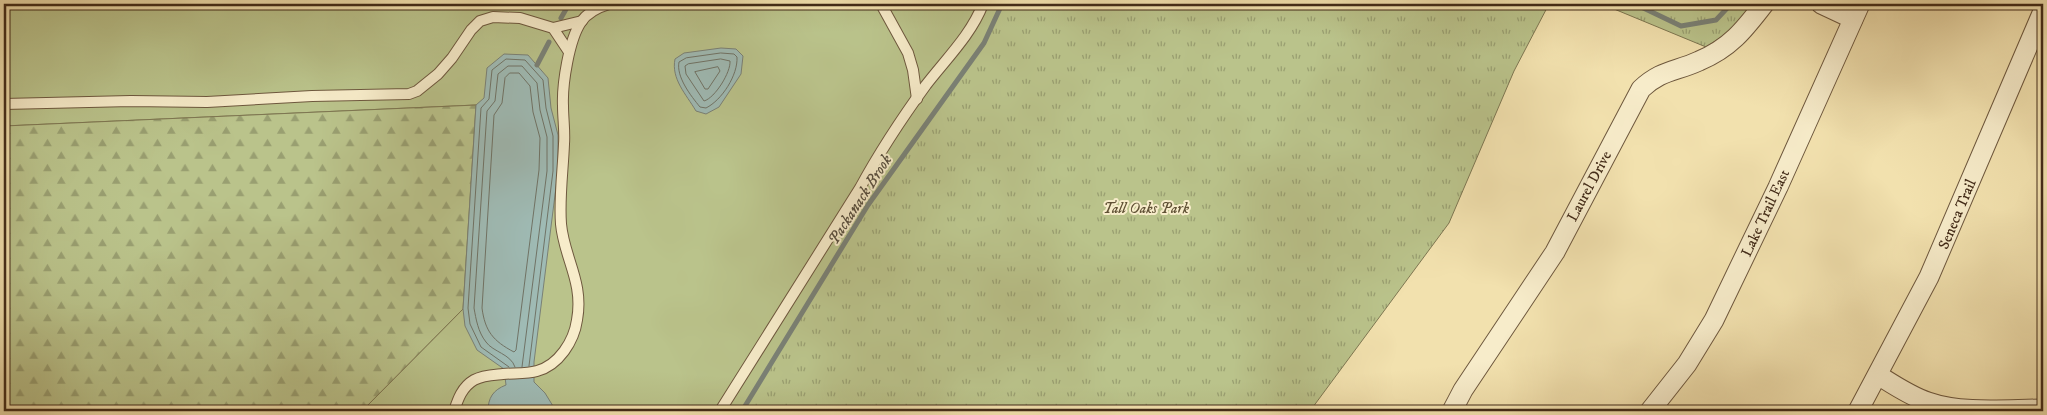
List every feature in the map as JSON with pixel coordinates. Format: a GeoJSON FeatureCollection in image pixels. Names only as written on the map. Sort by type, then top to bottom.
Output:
{"type":"FeatureCollection","features":[{"type":"Feature","properties":{"kind":"street","name":"Laurel Drive"},"geometry":{"type":"LineString","coordinates":[[1452,411],[1463,390],[1555,252],[1641,89],[1651,79],[1663,73],[1699,61],[1720,50],[1739,36],[1764,4]]}},
{"type":"Feature","properties":{"kind":"street"},"geometry":{"type":"LineString","coordinates":[[1820,4],[1857,11]]}},
{"type":"Feature","properties":{"kind":"street","name":"Lake Trail East"},"geometry":{"type":"LineString","coordinates":[[1650,411],[1686,364],[1714,320],[1778,187],[1857,11]]}},
{"type":"Feature","properties":{"kind":"street","name":"Seneca Trail"},"geometry":{"type":"LineString","coordinates":[[1858,411],[1932,270],[2043,11]]}},
{"type":"Feature","properties":{"kind":"street"},"geometry":{"type":"LineString","coordinates":[[1878,374],[1909,394],[1930,403],[1952,407],[2043,409]]}},
{"type":"Feature","properties":{"kind":"lane"},"geometry":{"type":"LineString","coordinates":[[454,411],[458,398],[465,387],[473,380],[484,376],[536,371],[548,367],[559,358],[568,346],[577,320],[577,281],[561,224],[564,140],[563,104],[569,52],[575,33],[582,21],[591,12],[609,4]]}},
{"type":"Feature","properties":{"kind":"lane"},"geometry":{"type":"LineString","coordinates":[[881,4],[908,53],[914,70],[917,99]]}},
{"type":"Feature","properties":{"kind":"lane"},"geometry":{"type":"LineString","coordinates":[[720,411],[860,188],[874,162],[917,99],[976,22],[983,4]]}},
{"type":"Feature","properties":{"kind":"lane"},"geometry":{"type":"LineString","coordinates":[[4,104],[61,101],[220,102],[312,96],[409,94],[422,88],[438,74],[480,21],[492,17],[509,16],[553,28],[582,21]]}},
{"type":"Feature","properties":{"kind":"lane"},"geometry":{"type":"LineString","coordinates":[[553,28],[569,52]]}},
{"type":"Feature","properties":{"kind":"green space"},"geometry":{"type":"Polygon","coordinates":[[[4,4],[1002,4],[984,43],[868,205],[742,411],[362,411],[463,309],[476,105],[4,126],[4,4]]]}},
{"type":"Feature","properties":{"kind":"green space","name":"Tall Oaks Park"},"geometry":{"type":"Polygon","coordinates":[[[1002,4],[1549,4],[1514,71],[1449,223],[1310,411],[742,411],[868,205],[984,43],[1002,4]]]}},
{"type":"Feature","properties":{"kind":"green space"},"geometry":{"type":"Polygon","coordinates":[[[1602,4],[1740,4],[1750,8],[1729,32],[1706,47],[1602,4]]]}},
{"type":"Feature","properties":{"kind":"green space"},"geometry":{"type":"Polygon","coordinates":[[[476,105],[463,309],[362,411],[4,411],[4,126],[476,105]]]}},
{"type":"Feature","properties":{"kind":"water"},"geometry":{"type":"Polygon","coordinates":[[[721,48],[736,49],[743,56],[741,74],[719,107],[706,114],[696,111],[677,80],[674,66],[675,59],[684,53],[721,48]]]}},
{"type":"Feature","properties":{"kind":"water"},"geometry":{"type":"Polygon","coordinates":[[[504,54],[528,55],[548,78],[551,108],[558,135],[558,171],[534,362],[534,382],[545,393],[556,411],[488,411],[492,395],[506,385],[504,369],[477,350],[465,326],[463,309],[476,105],[484,98],[487,68],[504,54]]]}},
{"type":"Feature","properties":{"kind":"waterway"},"geometry":{"type":"LineString","coordinates":[[561,18],[569,4]]}},
{"type":"Feature","properties":{"kind":"waterway","name":"Packanack Brook"},"geometry":{"type":"LineString","coordinates":[[742,411],[868,205],[984,43],[1002,4]]}},
{"type":"Feature","properties":{"kind":"waterway","name":"Packanack Brook"},"geometry":{"type":"LineString","coordinates":[[1635,4],[1681,26],[1716,20],[1731,4]]}},
{"type":"Feature","properties":{"kind":"waterway"},"geometry":{"type":"LineString","coordinates":[[537,65],[549,42]]}}]}
